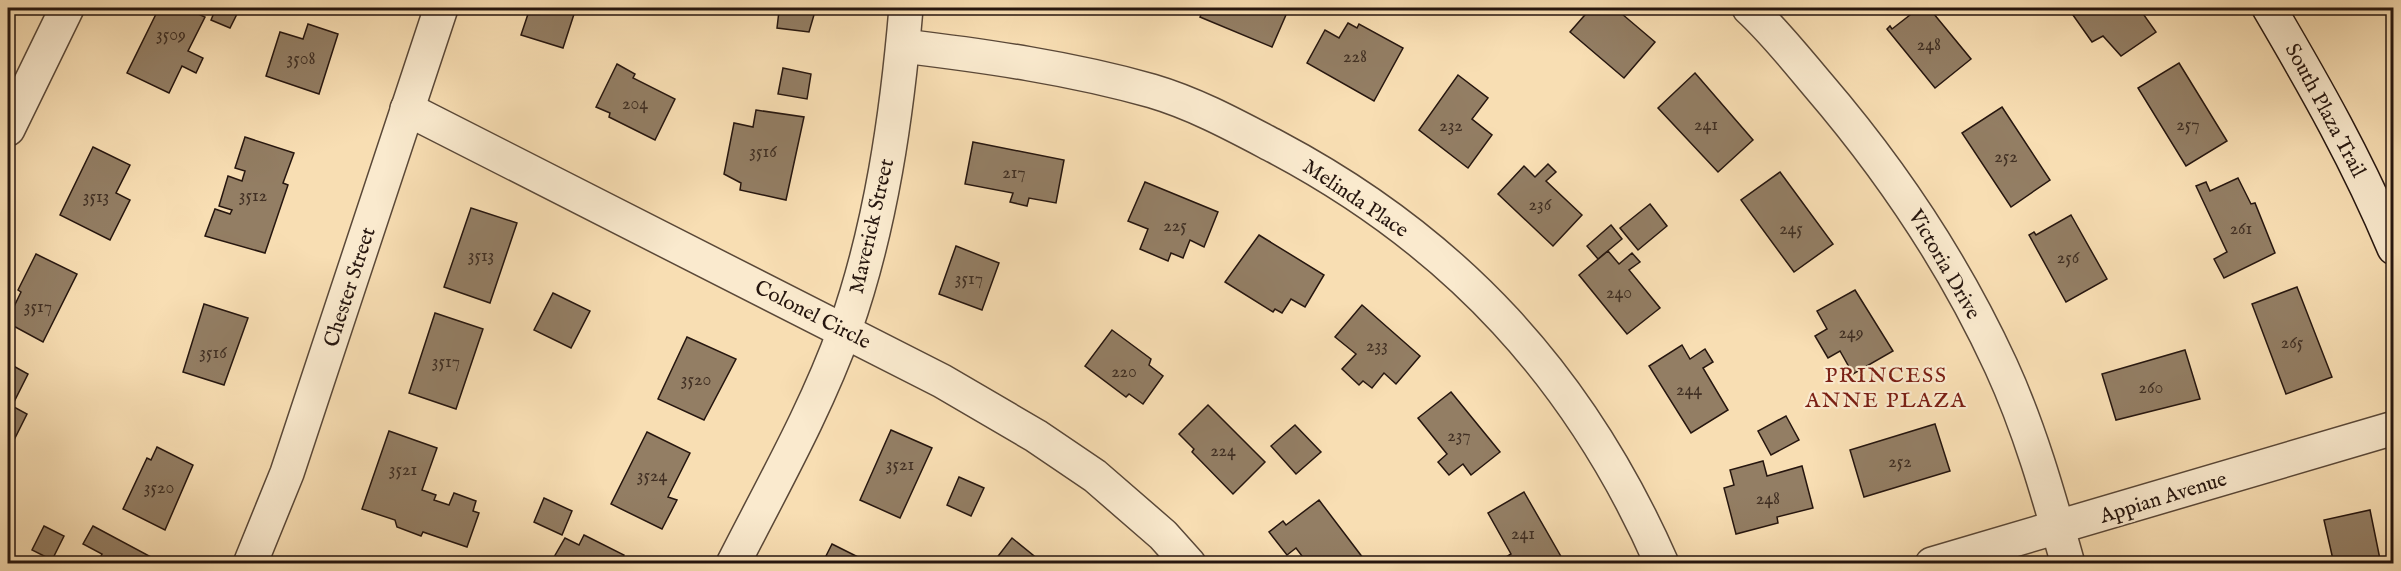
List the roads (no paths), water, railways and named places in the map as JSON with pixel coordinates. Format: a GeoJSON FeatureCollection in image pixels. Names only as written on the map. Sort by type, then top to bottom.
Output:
{"type":"FeatureCollection","features":[{"type":"Feature","properties":{"kind":"street"},"geometry":{"type":"LineString","coordinates":[[8,129],[67,8]]}},
{"type":"Feature","properties":{"kind":"street","name":"Chester Street"},"geometry":{"type":"LineString","coordinates":[[250,564],[287,473],[441,8]]}},
{"type":"Feature","properties":{"kind":"street","name":"Maverick Street"},"geometry":{"type":"LineString","coordinates":[[733,564],[814,403],[845,330],[862,274],[885,170],[903,46],[906,8]]}},
{"type":"Feature","properties":{"kind":"street","name":"Victoria Drive"},"geometry":{"type":"LineString","coordinates":[[1749,8],[1854,127],[1911,204],[1960,285],[2002,367],[2035,452],[2068,564]]}},
{"type":"Feature","properties":{"kind":"street","name":"South Plaza Trail"},"geometry":{"type":"LineString","coordinates":[[2269,8],[2327,106],[2370,192],[2394,248]]}},
{"type":"Feature","properties":{"kind":"street","name":"Melinda Place"},"geometry":{"type":"LineString","coordinates":[[903,46],[1066,71],[1153,91],[1215,115],[1315,168],[1380,210],[1441,258],[1518,332],[1564,390],[1598,440],[1662,564]]}},
{"type":"Feature","properties":{"kind":"street","name":"Colonel Circle"},"geometry":{"type":"LineString","coordinates":[[407,109],[942,381],[1036,436],[1095,476],[1163,536],[1189,564]]}},
{"type":"Feature","properties":{"kind":"street","name":"Appian Avenue"},"geometry":{"type":"LineString","coordinates":[[1932,564],[2394,428]]}},
{"type":"Feature","properties":{"kind":"district","name":"PRINCESS ANNE PLAZA"},"geometry":{"type":"Point","coordinates":[1886,386]}}]}
